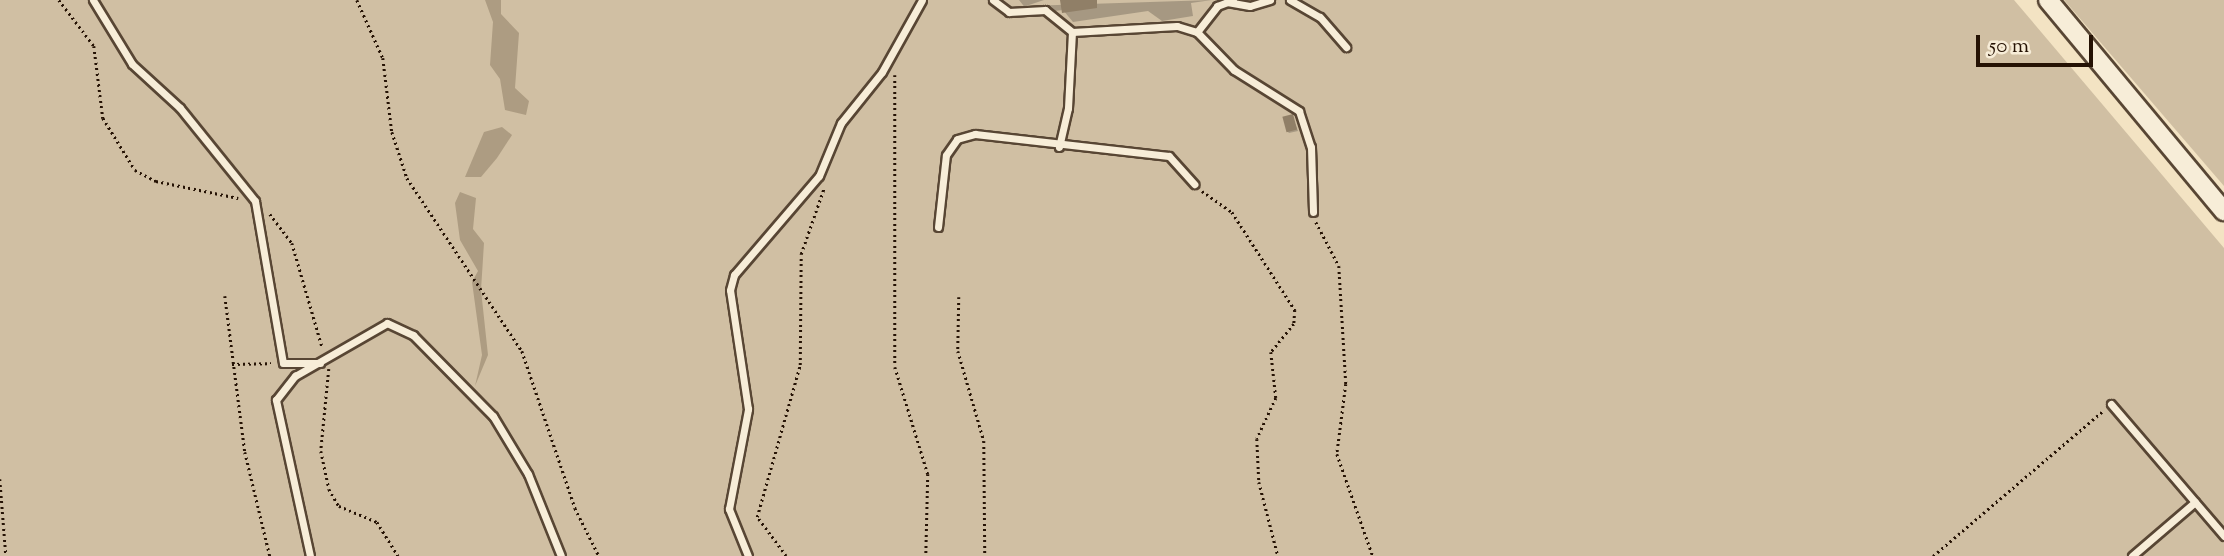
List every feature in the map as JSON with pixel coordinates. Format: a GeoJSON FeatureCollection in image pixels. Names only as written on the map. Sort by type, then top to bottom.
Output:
{"type":"FeatureCollection","features":[{"type":"Feature","properties":{"kind":"street"},"geometry":{"type":"LineString","coordinates":[[2048,0],[2224,211]]}},
{"type":"Feature","properties":{"kind":"lane"},"geometry":{"type":"LineString","coordinates":[[93,0],[132,64],[180,108],[255,201],[283,363],[324,361]]}},
{"type":"Feature","properties":{"kind":"lane"},"geometry":{"type":"LineString","coordinates":[[748,556],[729,509],[748,409],[730,290],[738,265],[794,211],[826,166],[841,123],[896,47],[922,0]]}},
{"type":"Feature","properties":{"kind":"lane"},"geometry":{"type":"LineString","coordinates":[[993,0],[1009,12],[1045,10],[1072,32],[1177,26],[1197,32],[1234,71],[1299,111],[1311,147],[1313,212]]}},
{"type":"Feature","properties":{"kind":"lane"},"geometry":{"type":"LineString","coordinates":[[1197,32],[1229,1],[1250,6],[1270,0]]}},
{"type":"Feature","properties":{"kind":"lane"},"geometry":{"type":"LineString","coordinates":[[1290,0],[1320,17],[1346,47]]}},
{"type":"Feature","properties":{"kind":"lane"},"geometry":{"type":"LineString","coordinates":[[1059,147],[1068,108],[1072,32]]}},
{"type":"Feature","properties":{"kind":"lane"},"geometry":{"type":"LineString","coordinates":[[937,227],[938,188],[957,139],[992,135],[1059,147],[1109,144],[1169,156],[1194,184]]}},
{"type":"Feature","properties":{"kind":"lane"},"geometry":{"type":"LineString","coordinates":[[310,556],[276,400],[286,383],[378,325],[397,324],[413,335],[500,427],[528,474],[561,556]]}},
{"type":"Feature","properties":{"kind":"lane"},"geometry":{"type":"LineString","coordinates":[[2111,404],[2224,536]]}},
{"type":"Feature","properties":{"kind":"lane"},"geometry":{"type":"LineString","coordinates":[[2132,556],[2195,502]]}},
{"type":"Feature","properties":{"kind":"path"},"geometry":{"type":"LineString","coordinates":[[59,0],[94,46],[103,118],[135,170],[156,181],[255,201],[292,243],[332,382],[321,451],[329,489],[339,506],[377,522],[398,556]]}},
{"type":"Feature","properties":{"kind":"path"},"geometry":{"type":"LineString","coordinates":[[357,0],[383,58],[392,132],[407,178],[522,351],[575,508],[599,556]]}},
{"type":"Feature","properties":{"kind":"path"},"geometry":{"type":"LineString","coordinates":[[896,47],[895,367],[928,474],[926,556]]}},
{"type":"Feature","properties":{"kind":"path"},"geometry":{"type":"LineString","coordinates":[[786,556],[757,517],[800,365],[801,254],[821,207],[826,166]]}},
{"type":"Feature","properties":{"kind":"path"},"geometry":{"type":"LineString","coordinates":[[1194,184],[1232,212],[1295,310],[1294,324],[1272,352],[1276,398],[1256,439],[1259,482],[1278,556]]}},
{"type":"Feature","properties":{"kind":"path"},"geometry":{"type":"LineString","coordinates":[[1313,212],[1339,265],[1346,375],[1337,454],[1373,556]]}},
{"type":"Feature","properties":{"kind":"path"},"geometry":{"type":"LineString","coordinates":[[225,296],[232,364],[270,556]]}},
{"type":"Feature","properties":{"kind":"path"},"geometry":{"type":"LineString","coordinates":[[959,297],[958,351],[984,441],[985,556]]}},
{"type":"Feature","properties":{"kind":"path"},"geometry":{"type":"LineString","coordinates":[[232,364],[283,363]]}},
{"type":"Feature","properties":{"kind":"path"},"geometry":{"type":"LineString","coordinates":[[1933,556],[2111,404]]}},
{"type":"Feature","properties":{"kind":"path"},"geometry":{"type":"LineString","coordinates":[[0,479],[6,556]]}},
{"type":"Feature","properties":{"kind":"shaded area"},"geometry":{"type":"Polygon","coordinates":[[[0,0],[2014,0],[2224,248],[2224,556],[0,556],[0,0]]]}},
{"type":"Feature","properties":{"kind":"shaded area"},"geometry":{"type":"Polygon","coordinates":[[[485,0],[501,0],[501,14],[519,33],[515,88],[529,101],[526,115],[505,110],[500,79],[490,65],[493,22],[485,0]]]}},
{"type":"Feature","properties":{"kind":"shaded area"},"geometry":{"type":"Polygon","coordinates":[[[2064,0],[2224,0],[2224,186],[2064,0]]]}},
{"type":"Feature","properties":{"kind":"shaded area"},"geometry":{"type":"Polygon","coordinates":[[[502,127],[512,135],[497,158],[481,177],[465,177],[484,132],[502,127]]]}},
{"type":"Feature","properties":{"kind":"shaded area"},"geometry":{"type":"Polygon","coordinates":[[[460,192],[476,198],[473,229],[484,243],[481,290],[488,355],[475,386],[482,355],[472,282],[478,271],[460,240],[455,203],[460,192]]]}},
{"type":"Feature","properties":{"kind":"building"},"geometry":{"type":"Polygon","coordinates":[[[1060,0],[1097,0],[1097,8],[1062,13],[1060,0]]]}},
{"type":"Feature","properties":{"kind":"building"},"geometry":{"type":"Polygon","coordinates":[[[1293,114],[1297,129],[1287,132],[1282,117],[1293,114]]]}}]}
